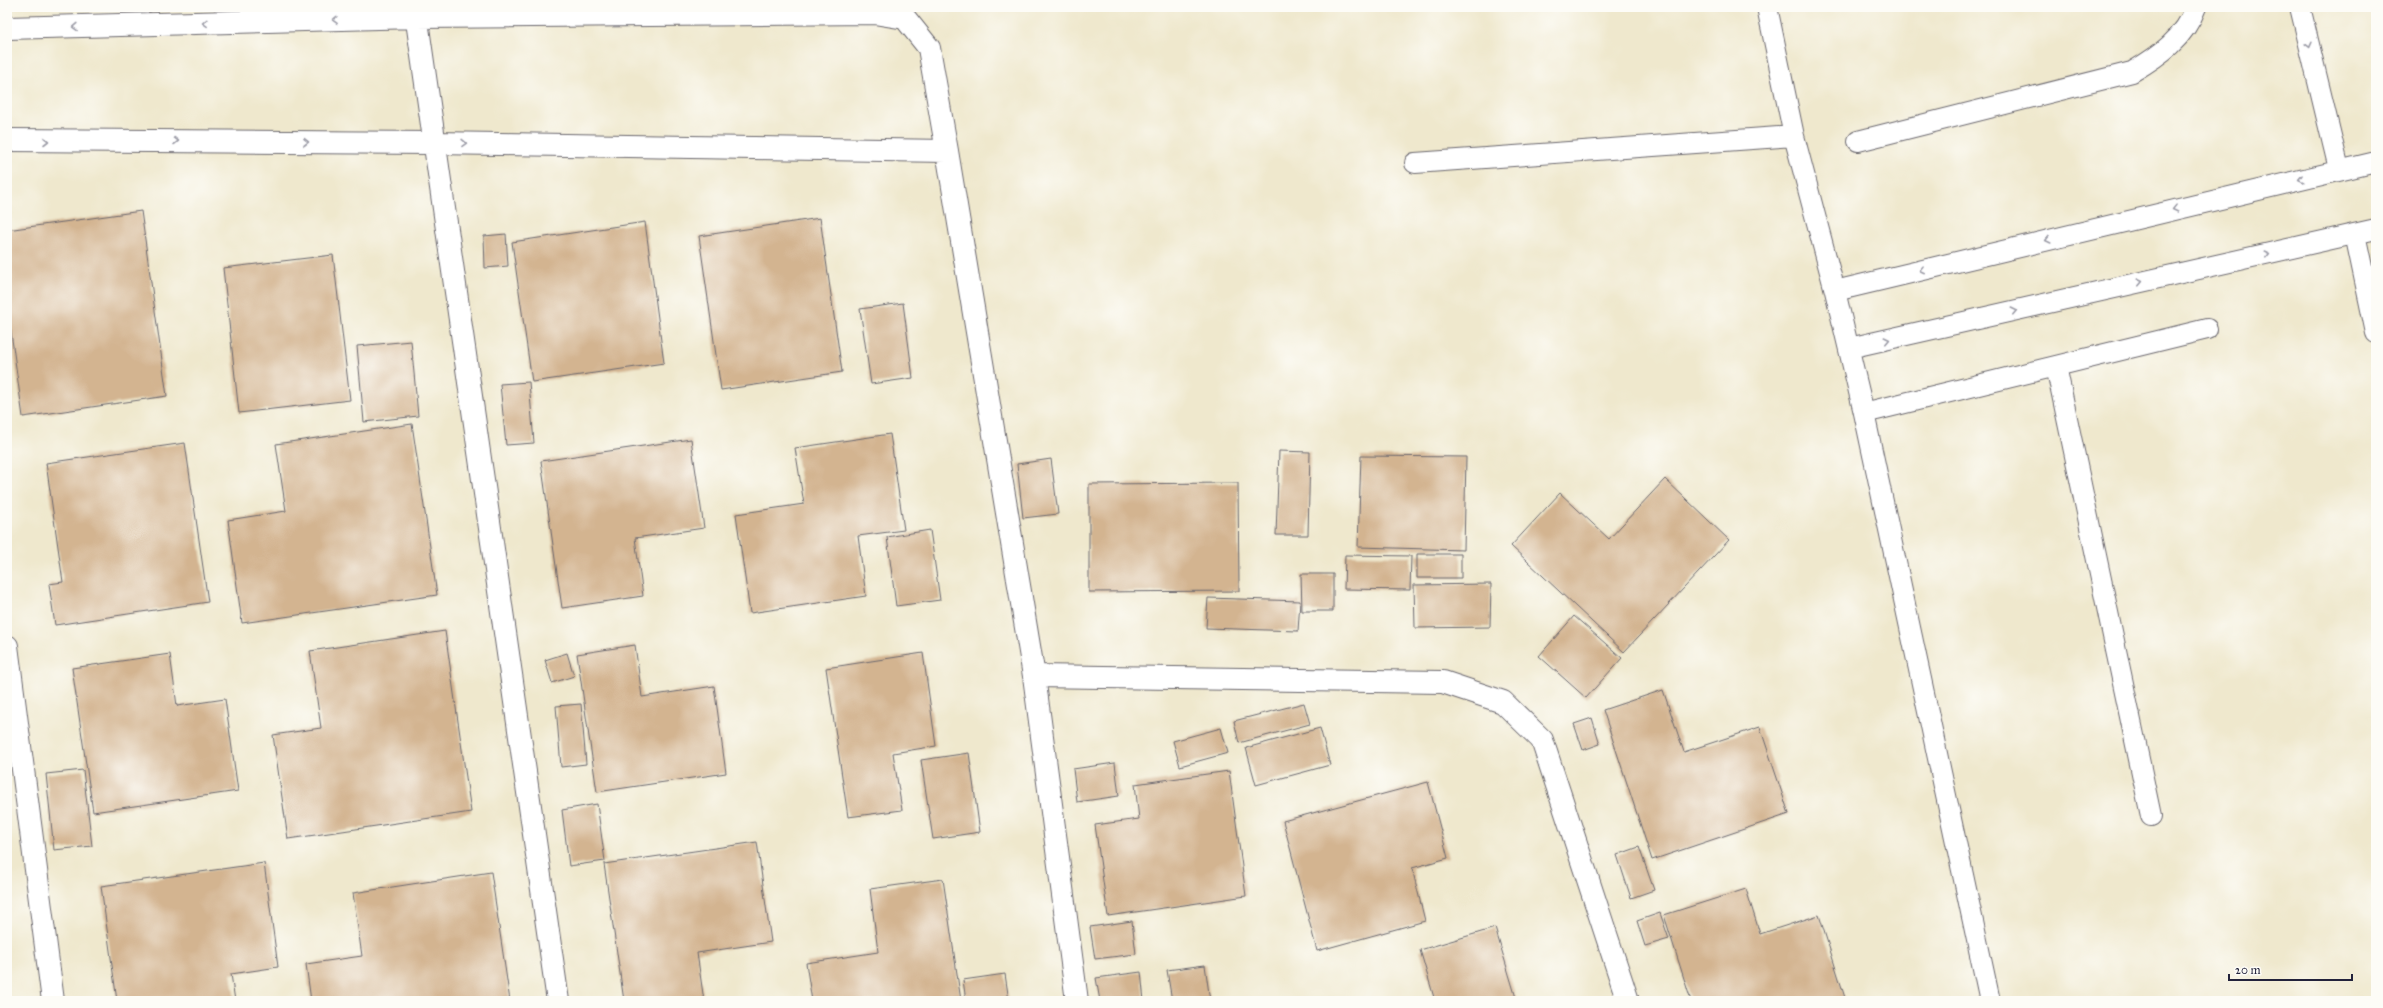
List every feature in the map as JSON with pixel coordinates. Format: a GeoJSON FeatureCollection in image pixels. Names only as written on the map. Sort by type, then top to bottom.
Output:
{"type":"FeatureCollection","features":[{"type":"Feature","properties":{"kind":"street"},"geometry":{"type":"LineString","coordinates":[[416,12],[558,1001]]}},
{"type":"Feature","properties":{"kind":"street"},"geometry":{"type":"LineString","coordinates":[[7,28],[416,12],[874,13],[905,18],[929,48],[1034,676],[1077,1001]]}},
{"type":"Feature","properties":{"kind":"street"},"geometry":{"type":"LineString","coordinates":[[7,140],[434,143],[947,151]]}},
{"type":"Feature","properties":{"kind":"street"},"geometry":{"type":"LineString","coordinates":[[7,646],[52,1001]]}},
{"type":"Feature","properties":{"kind":"street"},"geometry":{"type":"LineString","coordinates":[[1034,676],[1443,682],[1503,702],[1542,740],[1628,1001]]}},
{"type":"Feature","properties":{"kind":"lane"},"geometry":{"type":"LineString","coordinates":[[1767,7],[1794,136],[1835,292],[1864,413],[1990,1001]]}},
{"type":"Feature","properties":{"kind":"lane"},"geometry":{"type":"LineString","coordinates":[[1858,140],[2132,72],[2157,57],[2179,37],[2196,7]]}},
{"type":"Feature","properties":{"kind":"lane"},"geometry":{"type":"LineString","coordinates":[[2300,7],[2339,169]]}},
{"type":"Feature","properties":{"kind":"lane"},"geometry":{"type":"LineString","coordinates":[[1415,162],[1794,136]]}},
{"type":"Feature","properties":{"kind":"lane"},"geometry":{"type":"LineString","coordinates":[[1835,292],[2339,169],[2376,162]]}},
{"type":"Feature","properties":{"kind":"lane"},"geometry":{"type":"LineString","coordinates":[[1849,348],[2376,229]]}},
{"type":"Feature","properties":{"kind":"lane"},"geometry":{"type":"LineString","coordinates":[[2355,234],[2376,333]]}},
{"type":"Feature","properties":{"kind":"lane"},"geometry":{"type":"LineString","coordinates":[[1864,413],[2207,329]]}},
{"type":"Feature","properties":{"kind":"lane"},"geometry":{"type":"LineString","coordinates":[[2056,366],[2152,816]]}},
{"type":"Feature","properties":{"kind":"building"},"geometry":{"type":"Polygon","coordinates":[[[141,211],[167,396],[23,417],[7,304],[7,230],[141,211]]]}},
{"type":"Feature","properties":{"kind":"building"},"geometry":{"type":"Polygon","coordinates":[[[820,218],[842,372],[721,390],[699,236],[820,218]]]}},
{"type":"Feature","properties":{"kind":"building"},"geometry":{"type":"Polygon","coordinates":[[[645,222],[664,363],[532,382],[512,242],[645,222]]]}},
{"type":"Feature","properties":{"kind":"building"},"geometry":{"type":"Polygon","coordinates":[[[506,234],[508,266],[485,268],[484,236],[506,234]]]}},
{"type":"Feature","properties":{"kind":"building"},"geometry":{"type":"Polygon","coordinates":[[[333,255],[350,400],[239,413],[223,268],[333,255]]]}},
{"type":"Feature","properties":{"kind":"building"},"geometry":{"type":"Polygon","coordinates":[[[903,303],[913,378],[871,384],[860,309],[903,303]]]}},
{"type":"Feature","properties":{"kind":"building"},"geometry":{"type":"Polygon","coordinates":[[[411,341],[418,416],[364,422],[357,346],[411,341]]]}},
{"type":"Feature","properties":{"kind":"building"},"geometry":{"type":"Polygon","coordinates":[[[529,382],[534,443],[506,445],[500,384],[529,382]]]}},
{"type":"Feature","properties":{"kind":"building"},"geometry":{"type":"Polygon","coordinates":[[[412,424],[437,595],[242,623],[228,520],[286,511],[276,444],[412,424]]]}},
{"type":"Feature","properties":{"kind":"building"},"geometry":{"type":"Polygon","coordinates":[[[890,434],[904,530],[858,536],[866,596],[750,613],[736,514],[804,504],[795,448],[890,434]]]}},
{"type":"Feature","properties":{"kind":"building"},"geometry":{"type":"Polygon","coordinates":[[[691,439],[704,528],[635,538],[643,596],[562,608],[541,461],[691,439]]]}},
{"type":"Feature","properties":{"kind":"building"},"geometry":{"type":"Polygon","coordinates":[[[185,443],[208,602],[55,625],[49,584],[63,582],[46,463],[185,443]]]}},
{"type":"Feature","properties":{"kind":"building"},"geometry":{"type":"Polygon","coordinates":[[[1279,451],[1310,452],[1308,535],[1276,535],[1279,451]]]}},
{"type":"Feature","properties":{"kind":"building"},"geometry":{"type":"Polygon","coordinates":[[[1361,456],[1466,457],[1464,550],[1358,547],[1361,456]]]}},
{"type":"Feature","properties":{"kind":"building"},"geometry":{"type":"Polygon","coordinates":[[[1051,459],[1058,514],[1023,518],[1017,464],[1051,459]]]}},
{"type":"Feature","properties":{"kind":"building"},"geometry":{"type":"Polygon","coordinates":[[[1665,479],[1729,540],[1624,652],[1511,546],[1560,493],[1609,539],[1665,479]]]}},
{"type":"Feature","properties":{"kind":"building"},"geometry":{"type":"Polygon","coordinates":[[[1238,483],[1239,591],[1089,592],[1089,484],[1238,483]]]}},
{"type":"Feature","properties":{"kind":"building"},"geometry":{"type":"Polygon","coordinates":[[[930,530],[940,600],[896,606],[887,537],[930,530]]]}},
{"type":"Feature","properties":{"kind":"building"},"geometry":{"type":"Polygon","coordinates":[[[1417,554],[1461,554],[1461,578],[1417,578],[1417,554]]]}},
{"type":"Feature","properties":{"kind":"building"},"geometry":{"type":"Polygon","coordinates":[[[1345,555],[1411,556],[1410,590],[1344,589],[1345,555]]]}},
{"type":"Feature","properties":{"kind":"building"},"geometry":{"type":"Polygon","coordinates":[[[1301,574],[1333,574],[1333,611],[1302,611],[1301,574]]]}},
{"type":"Feature","properties":{"kind":"building"},"geometry":{"type":"Polygon","coordinates":[[[1491,584],[1490,627],[1415,628],[1414,585],[1491,584]]]}},
{"type":"Feature","properties":{"kind":"building"},"geometry":{"type":"Polygon","coordinates":[[[1208,598],[1300,601],[1298,631],[1206,628],[1208,598]]]}},
{"type":"Feature","properties":{"kind":"building"},"geometry":{"type":"Polygon","coordinates":[[[1574,616],[1622,658],[1586,698],[1539,656],[1574,616]]]}},
{"type":"Feature","properties":{"kind":"building"},"geometry":{"type":"Polygon","coordinates":[[[445,631],[471,812],[288,839],[273,735],[321,728],[310,651],[445,631]]]}},
{"type":"Feature","properties":{"kind":"building"},"geometry":{"type":"Polygon","coordinates":[[[635,645],[642,697],[714,686],[726,773],[597,792],[577,654],[635,645]]]}},
{"type":"Feature","properties":{"kind":"building"},"geometry":{"type":"Polygon","coordinates":[[[567,653],[574,676],[552,683],[545,660],[567,653]]]}},
{"type":"Feature","properties":{"kind":"building"},"geometry":{"type":"Polygon","coordinates":[[[923,653],[936,746],[893,753],[902,810],[848,817],[826,668],[923,653]]]}},
{"type":"Feature","properties":{"kind":"building"},"geometry":{"type":"Polygon","coordinates":[[[170,654],[177,706],[225,699],[238,791],[93,812],[72,668],[170,654]]]}},
{"type":"Feature","properties":{"kind":"building"},"geometry":{"type":"Polygon","coordinates":[[[1663,690],[1684,752],[1760,727],[1789,814],[1652,860],[1603,710],[1663,690]]]}},
{"type":"Feature","properties":{"kind":"building"},"geometry":{"type":"Polygon","coordinates":[[[1304,703],[1310,724],[1239,743],[1234,721],[1304,703]]]}},
{"type":"Feature","properties":{"kind":"building"},"geometry":{"type":"Polygon","coordinates":[[[581,704],[586,764],[561,767],[556,706],[581,704]]]}},
{"type":"Feature","properties":{"kind":"building"},"geometry":{"type":"Polygon","coordinates":[[[1592,718],[1600,744],[1583,750],[1574,724],[1592,718]]]}},
{"type":"Feature","properties":{"kind":"building"},"geometry":{"type":"Polygon","coordinates":[[[1221,728],[1228,753],[1180,766],[1173,741],[1221,728]]]}},
{"type":"Feature","properties":{"kind":"building"},"geometry":{"type":"Polygon","coordinates":[[[1320,728],[1330,765],[1256,785],[1246,748],[1320,728]]]}},
{"type":"Feature","properties":{"kind":"building"},"geometry":{"type":"Polygon","coordinates":[[[969,753],[980,832],[933,839],[921,760],[969,753]]]}},
{"type":"Feature","properties":{"kind":"building"},"geometry":{"type":"Polygon","coordinates":[[[1115,763],[1119,796],[1077,802],[1073,769],[1115,763]]]}},
{"type":"Feature","properties":{"kind":"building"},"geometry":{"type":"Polygon","coordinates":[[[83,770],[92,846],[54,850],[46,774],[83,770]]]}},
{"type":"Feature","properties":{"kind":"building"},"geometry":{"type":"Polygon","coordinates":[[[1229,771],[1246,896],[1108,916],[1095,825],[1139,819],[1135,784],[1229,771]]]}},
{"type":"Feature","properties":{"kind":"building"},"geometry":{"type":"Polygon","coordinates":[[[1428,782],[1448,858],[1412,868],[1425,921],[1317,951],[1283,821],[1428,782]]]}},
{"type":"Feature","properties":{"kind":"building"},"geometry":{"type":"Polygon","coordinates":[[[597,804],[605,861],[569,866],[562,810],[597,804]]]}},
{"type":"Feature","properties":{"kind":"building"},"geometry":{"type":"Polygon","coordinates":[[[757,842],[771,942],[697,953],[704,1001],[624,1001],[604,864],[757,842]]]}},
{"type":"Feature","properties":{"kind":"building"},"geometry":{"type":"Polygon","coordinates":[[[1639,847],[1654,890],[1631,898],[1617,855],[1639,847]]]}},
{"type":"Feature","properties":{"kind":"building"},"geometry":{"type":"Polygon","coordinates":[[[264,863],[278,967],[231,974],[235,1001],[117,1001],[101,886],[264,863]]]}},
{"type":"Feature","properties":{"kind":"building"},"geometry":{"type":"Polygon","coordinates":[[[491,872],[510,1001],[311,1001],[306,964],[362,956],[353,893],[491,872]]]}},
{"type":"Feature","properties":{"kind":"building"},"geometry":{"type":"Polygon","coordinates":[[[943,879],[961,1001],[812,1001],[806,963],[878,952],[870,889],[943,879]]]}},
{"type":"Feature","properties":{"kind":"building"},"geometry":{"type":"Polygon","coordinates":[[[1746,889],[1760,934],[1819,915],[1846,1001],[1691,1001],[1664,915],[1746,889]]]}},
{"type":"Feature","properties":{"kind":"building"},"geometry":{"type":"Polygon","coordinates":[[[1660,913],[1669,939],[1645,946],[1637,921],[1660,913]]]}},
{"type":"Feature","properties":{"kind":"building"},"geometry":{"type":"Polygon","coordinates":[[[1132,921],[1136,954],[1095,959],[1090,927],[1132,921]]]}},
{"type":"Feature","properties":{"kind":"building"},"geometry":{"type":"Polygon","coordinates":[[[1495,928],[1517,1001],[1435,1001],[1420,950],[1495,928]]]}},
{"type":"Feature","properties":{"kind":"building"},"geometry":{"type":"Polygon","coordinates":[[[1205,965],[1210,1001],[1172,1001],[1167,970],[1205,965]]]}},
{"type":"Feature","properties":{"kind":"building"},"geometry":{"type":"Polygon","coordinates":[[[1141,972],[1144,1001],[1100,1001],[1096,978],[1141,972]]]}},
{"type":"Feature","properties":{"kind":"building"},"geometry":{"type":"Polygon","coordinates":[[[1005,974],[1009,1001],[966,1001],[963,980],[1005,974]]]}}]}
